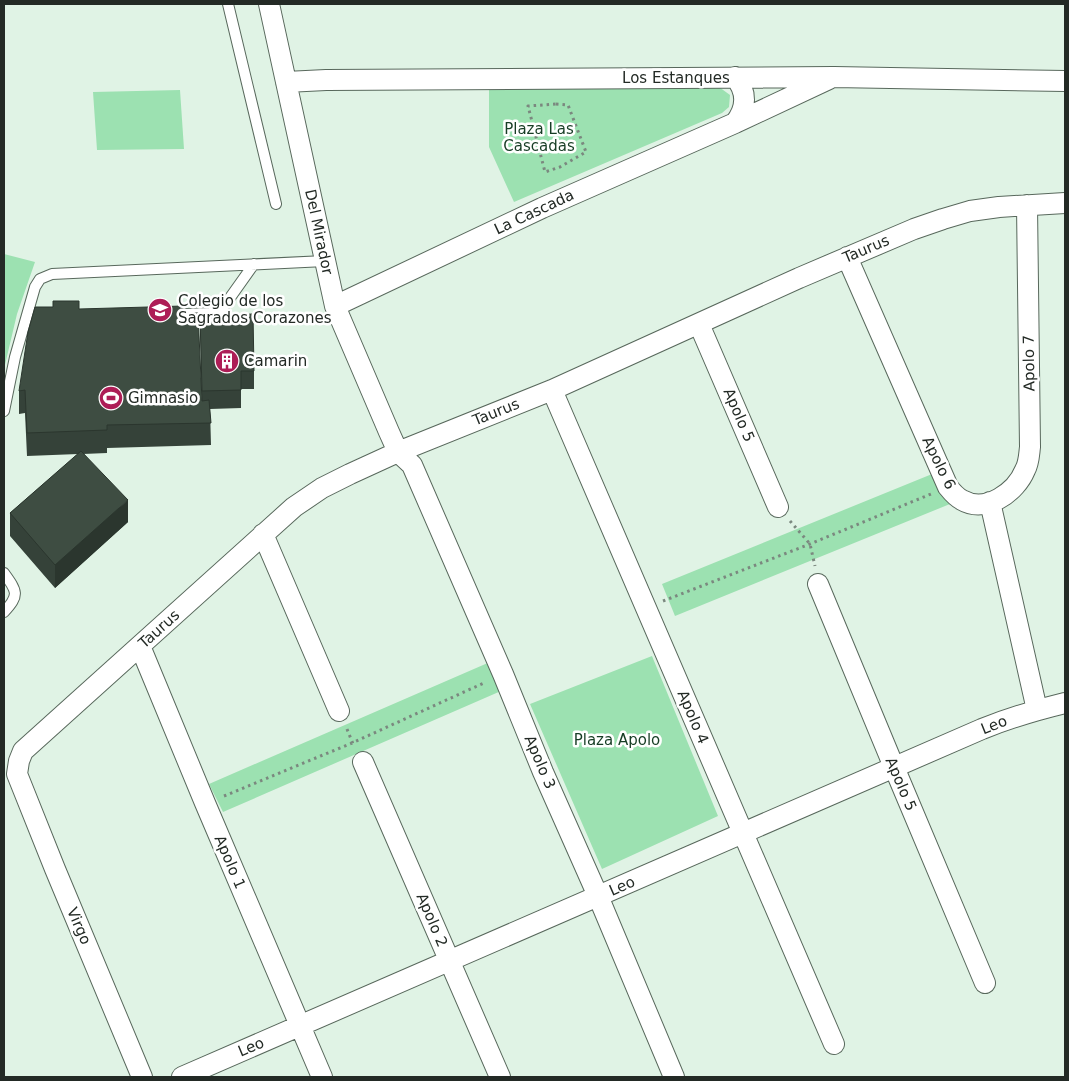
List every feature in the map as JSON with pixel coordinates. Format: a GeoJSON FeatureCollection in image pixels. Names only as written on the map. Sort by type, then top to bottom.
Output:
{"type":"FeatureCollection","features":[{"type":"Feature","properties":{"kind":"street","name":"Del Mirador"},"geometry":{"type":"LineString","coordinates":[[269,4],[335,306],[398,452]]}},
{"type":"Feature","properties":{"kind":"street","name":"Los Estanques"},"geometry":{"type":"LineString","coordinates":[[286,82],[326,80],[734,77],[1065,81]]}},
{"type":"Feature","properties":{"kind":"street"},"geometry":{"type":"LineString","coordinates":[[734,77],[742,88],[745,103],[740,117],[735,123]]}},
{"type":"Feature","properties":{"kind":"street","name":"La Cascada"},"geometry":{"type":"LineString","coordinates":[[335,306],[542,208],[834,77]]}},
{"type":"Feature","properties":{"kind":"street","name":"Taurus"},"geometry":{"type":"LineString","coordinates":[[17,774],[19,761],[24,751],[263,534],[294,507],[322,488],[398,452],[552,390],[847,257],[914,229],[970,211],[1065,203]]}},
{"type":"Feature","properties":{"kind":"street","name":"Apolo 7"},"geometry":{"type":"LineString","coordinates":[[990,502],[1002,497],[1021,479],[1029,458],[1027,205]]}},
{"type":"Feature","properties":{"kind":"street","name":"Apolo 6"},"geometry":{"type":"LineString","coordinates":[[847,257],[948,487],[954,495],[963,501],[973,504],[990,502]]}},
{"type":"Feature","properties":{"kind":"street","name":"Apolo 5"},"geometry":{"type":"LineString","coordinates":[[699,324],[778,507]]}},
{"type":"Feature","properties":{"kind":"street","name":"Apolo 4"},"geometry":{"type":"LineString","coordinates":[[552,390],[834,1044]]}},
{"type":"Feature","properties":{"kind":"street","name":"Apolo 3"},"geometry":{"type":"LineString","coordinates":[[398,452],[412,465],[674,1077]]}},
{"type":"Feature","properties":{"kind":"street"},"geometry":{"type":"LineString","coordinates":[[990,502],[1037,710]]}},
{"type":"Feature","properties":{"kind":"street"},"geometry":{"type":"LineString","coordinates":[[263,534],[339,711]]}},
{"type":"Feature","properties":{"kind":"street","name":"Apolo 5"},"geometry":{"type":"LineString","coordinates":[[818,584],[985,983]]}},
{"type":"Feature","properties":{"kind":"street","name":"Apolo 1"},"geometry":{"type":"LineString","coordinates":[[140,646],[322,1077]]}},
{"type":"Feature","properties":{"kind":"street","name":"Leo"},"geometry":{"type":"LineString","coordinates":[[182,1077],[1000,722],[1065,703]]}},
{"type":"Feature","properties":{"kind":"street","name":"Apolo 2"},"geometry":{"type":"LineString","coordinates":[[363,762],[500,1077]]}},
{"type":"Feature","properties":{"kind":"street","name":"Virgo"},"geometry":{"type":"LineString","coordinates":[[17,774],[142,1077]]}},
{"type":"Feature","properties":{"kind":"lane"},"geometry":{"type":"LineString","coordinates":[[228,4],[276,204]]}},
{"type":"Feature","properties":{"kind":"lane"},"geometry":{"type":"LineString","coordinates":[[4,411],[15,357],[32,317],[35,287],[40,280],[52,274],[325,261]]}},
{"type":"Feature","properties":{"kind":"lane"},"geometry":{"type":"LineString","coordinates":[[173,315],[210,312],[222,309],[254,264]]}},
{"type":"Feature","properties":{"kind":"lane"},"geometry":{"type":"LineString","coordinates":[[4,573],[15,592],[14,601],[4,612]]}},
{"type":"Feature","properties":{"kind":"path"},"geometry":{"type":"LineString","coordinates":[[568,105],[586,152],[560,167],[545,172],[528,106],[568,105]]}},
{"type":"Feature","properties":{"kind":"path"},"geometry":{"type":"LineString","coordinates":[[646,608],[810,544],[948,487]]}},
{"type":"Feature","properties":{"kind":"path"},"geometry":{"type":"LineString","coordinates":[[778,507],[810,544],[818,584]]}},
{"type":"Feature","properties":{"kind":"path"},"geometry":{"type":"LineString","coordinates":[[205,803],[352,743],[503,674]]}},
{"type":"Feature","properties":{"kind":"path"},"geometry":{"type":"LineString","coordinates":[[339,711],[352,743],[363,762]]}},
{"type":"Feature","properties":{"kind":"green space","name":"Plaza Las Cascadas"},"geometry":{"type":"Polygon","coordinates":[[[719,87],[730,95],[729,107],[722,113],[514,202],[489,147],[489,89],[719,87]]]}},
{"type":"Feature","properties":{"kind":"green space"},"geometry":{"type":"Polygon","coordinates":[[[180,90],[184,149],[97,150],[93,92],[180,90]]]}},
{"type":"Feature","properties":{"kind":"green space"},"geometry":{"type":"Polygon","coordinates":[[[4,254],[35,262],[17,314],[4,369],[4,254]]]}},
{"type":"Feature","properties":{"kind":"green space"},"geometry":{"type":"Polygon","coordinates":[[[937,472],[950,504],[675,616],[662,584],[937,472]]]}},
{"type":"Feature","properties":{"kind":"green space","name":"Plaza Apolo"},"geometry":{"type":"Polygon","coordinates":[[[652,656],[718,816],[602,869],[530,704],[652,656]]]}},
{"type":"Feature","properties":{"kind":"green space"},"geometry":{"type":"Polygon","coordinates":[[[490,662],[501,691],[223,812],[209,784],[490,662]]]}},
{"type":"Feature","properties":{"kind":"building","name":"Gimnasio"},"geometry":{"type":"Polygon","coordinates":[[[53,301],[79,301],[79,309],[183,306],[183,313],[198,313],[202,401],[209,400],[211,423],[107,425],[107,430],[27,433],[25,390],[19,391],[28,332],[35,307],[53,307],[53,301]]]}},
{"type":"Feature","properties":{"kind":"building","name":"Camarin"},"geometry":{"type":"Polygon","coordinates":[[[253,314],[254,371],[241,371],[241,390],[202,391],[200,316],[253,314]]]}},
{"type":"Feature","properties":{"kind":"building"},"geometry":{"type":"Polygon","coordinates":[[[81,451],[128,500],[55,565],[10,513],[81,451]]]}},
{"type":"Feature","properties":{"kind":"place","name":"Colegio de los Sagrados Corazones"},"geometry":{"type":"Point","coordinates":[160,310]}},
{"type":"Feature","properties":{"kind":"place","name":"Camarin"},"geometry":{"type":"Point","coordinates":[227,361]}},
{"type":"Feature","properties":{"kind":"place","name":"Gimnasio"},"geometry":{"type":"Point","coordinates":[111,398]}}]}
